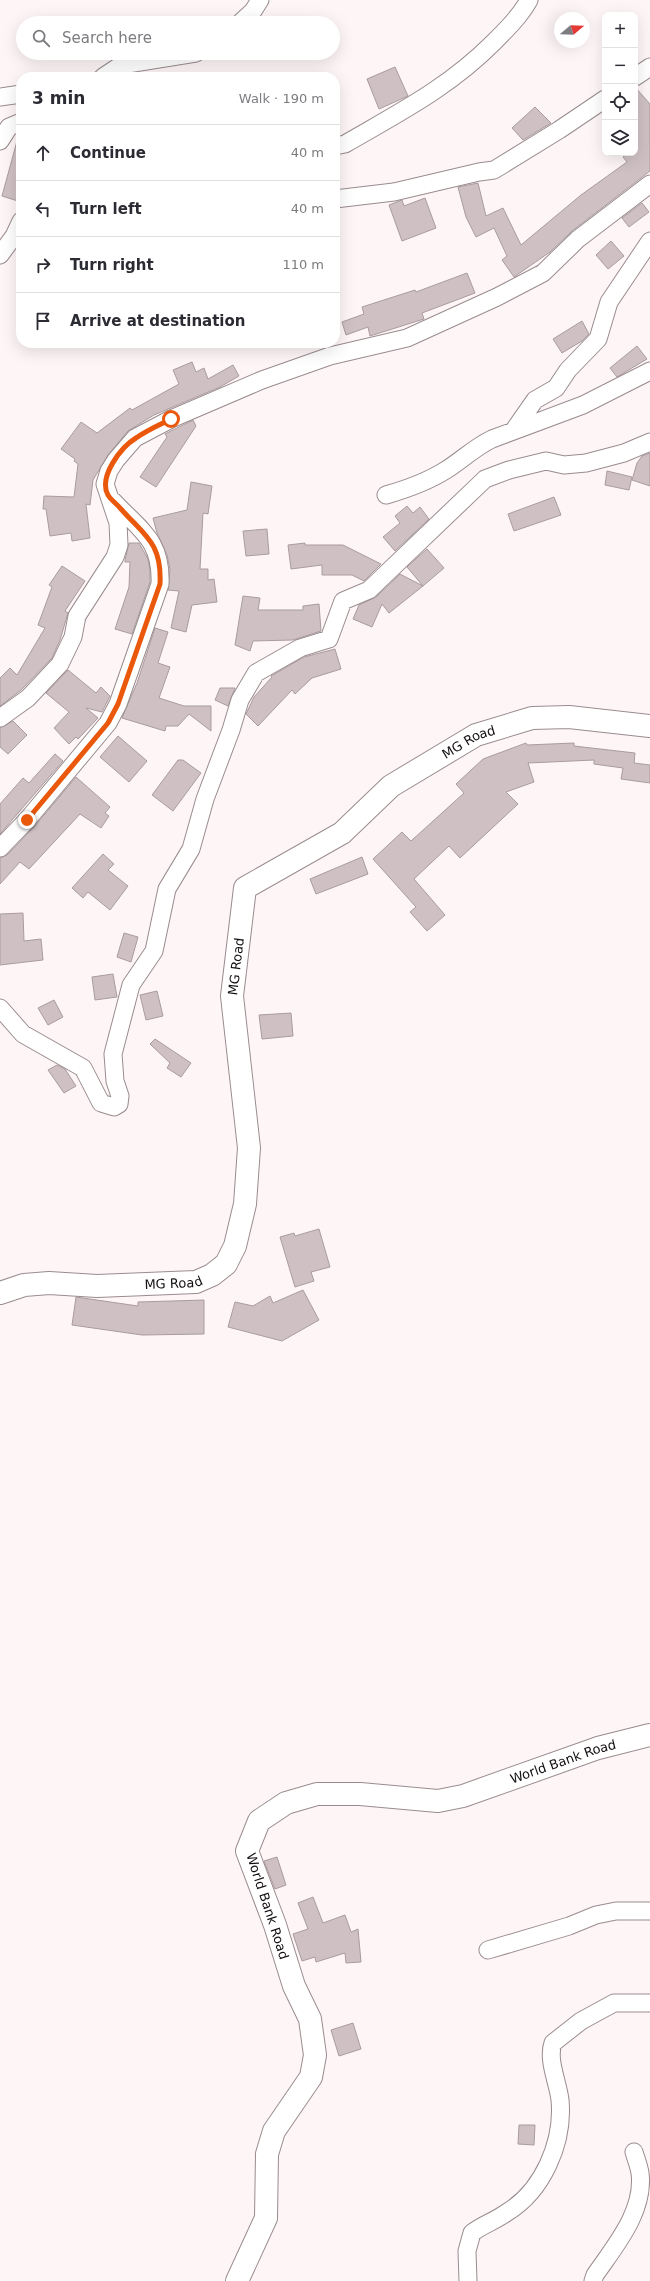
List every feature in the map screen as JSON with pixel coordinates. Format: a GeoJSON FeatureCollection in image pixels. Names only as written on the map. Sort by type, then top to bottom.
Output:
{"type":"FeatureCollection","features":[{"type":"Feature","properties":{"kind":"main road","name":"MG Road"},"geometry":{"type":"LineString","coordinates":[[0,1292],[24,1285],[49,1283],[97,1286],[196,1282],[212,1275],[226,1264],[235,1246],[245,1204],[249,1148],[236,1047],[232,996],[246,888],[342,832],[392,786],[476,735],[532,718],[569,717],[650,726]]}},
{"type":"Feature","properties":{"kind":"main road","name":"World Bank Road"},"geometry":{"type":"LineString","coordinates":[[237,2281],[266,2218],[267,2154],[274,2131],[311,2077],[315,2055],[310,2019],[294,1986],[275,1925],[248,1851],[259,1820],[286,1803],[317,1794],[360,1794],[438,1801],[463,1796],[598,1748],[650,1735]]}},
{"type":"Feature","properties":{"kind":"street"},"geometry":{"type":"LineString","coordinates":[[248,16],[253,11],[260,0]]}},
{"type":"Feature","properties":{"kind":"street"},"geometry":{"type":"LineString","coordinates":[[340,145],[345,144],[423,100],[456,77],[511,25],[529,0]]}},
{"type":"Feature","properties":{"kind":"street"},"geometry":{"type":"LineString","coordinates":[[110,72],[121,65],[152,60]]}},
{"type":"Feature","properties":{"kind":"street"},"geometry":{"type":"LineString","coordinates":[[638,75],[650,67]]}},
{"type":"Feature","properties":{"kind":"street"},"geometry":{"type":"LineString","coordinates":[[0,97],[16,95]]}},
{"type":"Feature","properties":{"kind":"street"},"geometry":{"type":"LineString","coordinates":[[340,198],[394,192],[464,175],[494,170],[602,101]]}},
{"type":"Feature","properties":{"kind":"street"},"geometry":{"type":"LineString","coordinates":[[0,141],[9,127],[16,124]]}},
{"type":"Feature","properties":{"kind":"street"},"geometry":{"type":"LineString","coordinates":[[0,718],[28,698],[60,664],[73,637],[78,616],[115,557],[119,545],[120,535],[118,523],[105,484],[109,471],[125,447],[147,431],[262,380],[330,356],[407,338],[497,297],[543,273],[578,239],[650,184]]}},
{"type":"Feature","properties":{"kind":"street"},"geometry":{"type":"LineString","coordinates":[[0,255],[16,232]]}},
{"type":"Feature","properties":{"kind":"street"},"geometry":{"type":"LineString","coordinates":[[514,430],[535,400],[556,388],[568,370],[598,339],[609,302],[650,241]]}},
{"type":"Feature","properties":{"kind":"street"},"geometry":{"type":"LineString","coordinates":[[386,495],[414,488],[447,470],[478,445],[514,430],[583,405],[650,371]]}},
{"type":"Feature","properties":{"kind":"street"},"geometry":{"type":"LineString","coordinates":[[0,1008],[23,1034],[83,1068],[101,1103],[114,1107],[119,1104],[120,1096],[115,1081],[113,1054],[131,985],[154,950],[167,889],[191,849],[205,799],[231,730],[240,700],[256,673],[300,648],[329,639],[343,601],[369,590],[485,479],[509,470],[546,461],[564,465],[586,463],[624,453],[650,442]]}},
{"type":"Feature","properties":{"kind":"street"},"geometry":{"type":"LineString","coordinates":[[0,848],[27,820],[108,723],[118,704],[160,584],[161,570],[158,553],[152,542],[108,494]]}},
{"type":"Feature","properties":{"kind":"street"},"geometry":{"type":"LineString","coordinates":[[488,1950],[569,1926],[596,1915],[616,1911],[650,1910]]}},
{"type":"Feature","properties":{"kind":"street"},"geometry":{"type":"LineString","coordinates":[[468,2281],[467,2251],[472,2233],[507,2213],[527,2196],[546,2171],[554,2150],[560,2124],[561,2108],[552,2058],[553,2043],[581,2021],[614,2003],[650,2003]]}},
{"type":"Feature","properties":{"kind":"street"},"geometry":{"type":"LineString","coordinates":[[593,2281],[595,2275],[616,2245],[637,2206],[640,2190],[640,2172],[634,2152]]}},
{"type":"Feature","properties":{"kind":"building"},"geometry":{"type":"Polygon","coordinates":[[[395,67],[408,96],[379,109],[367,79],[395,67]]]}},
{"type":"Feature","properties":{"kind":"building"},"geometry":{"type":"Polygon","coordinates":[[[638,90],[650,104],[650,171],[572,231],[550,252],[514,277],[502,260],[507,256],[494,228],[476,237],[466,217],[458,187],[478,183],[486,216],[503,208],[521,245],[581,195],[627,162],[623,157],[638,156],[638,90]]]}},
{"type":"Feature","properties":{"kind":"building"},"geometry":{"type":"Polygon","coordinates":[[[535,107],[551,123],[523,140],[512,128],[535,107]]]}},
{"type":"Feature","properties":{"kind":"building"},"geometry":{"type":"Polygon","coordinates":[[[16,145],[16,200],[2,196],[16,145]]]}},
{"type":"Feature","properties":{"kind":"building"},"geometry":{"type":"Polygon","coordinates":[[[425,198],[436,228],[402,241],[389,205],[402,200],[404,206],[425,198]]]}},
{"type":"Feature","properties":{"kind":"building"},"geometry":{"type":"Polygon","coordinates":[[[642,203],[649,212],[629,227],[622,218],[642,203]]]}},
{"type":"Feature","properties":{"kind":"building"},"geometry":{"type":"Polygon","coordinates":[[[611,241],[624,256],[608,269],[596,255],[611,241]]]}},
{"type":"Feature","properties":{"kind":"building"},"geometry":{"type":"Polygon","coordinates":[[[467,273],[475,293],[422,313],[424,319],[370,336],[368,327],[346,335],[342,322],[364,314],[362,307],[415,290],[416,292],[467,273]]]}},
{"type":"Feature","properties":{"kind":"building"},"geometry":{"type":"Polygon","coordinates":[[[582,321],[589,334],[582,341],[562,353],[553,339],[582,321]]]}},
{"type":"Feature","properties":{"kind":"building"},"geometry":{"type":"Polygon","coordinates":[[[637,346],[647,359],[617,377],[610,368],[637,346]]]}},
{"type":"Feature","properties":{"kind":"building"},"geometry":{"type":"Polygon","coordinates":[[[192,362],[196,372],[204,368],[208,379],[233,365],[239,376],[220,387],[154,415],[128,431],[108,455],[93,480],[90,505],[86,504],[90,538],[72,541],[71,533],[50,536],[46,509],[43,509],[44,496],[74,497],[78,464],[74,461],[75,459],[61,449],[81,422],[97,433],[130,408],[132,410],[179,384],[173,370],[192,362]]]}},
{"type":"Feature","properties":{"kind":"building"},"geometry":{"type":"Polygon","coordinates":[[[193,420],[196,426],[156,487],[140,477],[167,437],[165,434],[193,420]]]}},
{"type":"Feature","properties":{"kind":"building"},"geometry":{"type":"Polygon","coordinates":[[[650,453],[650,486],[632,480],[637,463],[642,456],[650,453]]]}},
{"type":"Feature","properties":{"kind":"building"},"geometry":{"type":"Polygon","coordinates":[[[607,471],[632,477],[629,490],[605,485],[607,471]]]}},
{"type":"Feature","properties":{"kind":"building"},"geometry":{"type":"Polygon","coordinates":[[[191,482],[212,486],[208,514],[203,513],[200,569],[208,569],[208,580],[214,579],[217,602],[192,605],[186,632],[171,628],[179,591],[168,590],[170,569],[167,555],[157,533],[153,518],[187,510],[191,482]]]}},
{"type":"Feature","properties":{"kind":"building"},"geometry":{"type":"Polygon","coordinates":[[[554,497],[561,515],[514,531],[508,514],[554,497]]]}},
{"type":"Feature","properties":{"kind":"building"},"geometry":{"type":"Polygon","coordinates":[[[407,506],[413,513],[420,507],[429,519],[395,551],[383,537],[400,523],[395,516],[407,506]]]}},
{"type":"Feature","properties":{"kind":"building"},"geometry":{"type":"Polygon","coordinates":[[[267,529],[269,554],[246,556],[243,531],[267,529]]]}},
{"type":"Feature","properties":{"kind":"building"},"geometry":{"type":"Polygon","coordinates":[[[129,543],[139,543],[148,559],[150,570],[150,582],[132,634],[115,629],[129,587],[130,562],[125,562],[125,560],[129,543]]]}},
{"type":"Feature","properties":{"kind":"building"},"geometry":{"type":"Polygon","coordinates":[[[305,543],[305,545],[343,545],[381,564],[364,581],[352,575],[322,575],[322,565],[291,569],[288,545],[305,543]]]}},
{"type":"Feature","properties":{"kind":"building"},"geometry":{"type":"Polygon","coordinates":[[[427,549],[444,568],[423,586],[407,567],[427,549]]]}},
{"type":"Feature","properties":{"kind":"building"},"geometry":{"type":"Polygon","coordinates":[[[62,566],[85,581],[65,611],[68,613],[60,640],[52,658],[21,690],[0,706],[0,678],[10,668],[17,675],[45,628],[38,625],[52,587],[49,585],[62,566]]]}},
{"type":"Feature","properties":{"kind":"building"},"geometry":{"type":"Polygon","coordinates":[[[400,574],[423,586],[389,613],[382,604],[372,627],[353,619],[359,605],[376,597],[400,574]]]}},
{"type":"Feature","properties":{"kind":"building"},"geometry":{"type":"Polygon","coordinates":[[[243,596],[260,598],[258,610],[303,610],[303,606],[319,604],[321,631],[293,640],[253,641],[250,651],[235,645],[243,596]]]}},
{"type":"Feature","properties":{"kind":"building"},"geometry":{"type":"Polygon","coordinates":[[[155,628],[168,632],[158,663],[170,667],[159,698],[184,706],[211,706],[211,731],[189,714],[178,726],[166,726],[165,731],[122,718],[137,683],[155,628]]]}},
{"type":"Feature","properties":{"kind":"building"},"geometry":{"type":"Polygon","coordinates":[[[335,649],[341,669],[312,678],[295,694],[292,690],[258,726],[246,714],[254,697],[272,677],[271,676],[304,657],[335,649]]]}},
{"type":"Feature","properties":{"kind":"building"},"geometry":{"type":"Polygon","coordinates":[[[68,670],[96,693],[101,687],[110,696],[102,712],[86,708],[98,718],[78,739],[76,737],[69,744],[54,728],[69,712],[46,693],[68,670]]]}},
{"type":"Feature","properties":{"kind":"building"},"geometry":{"type":"Polygon","coordinates":[[[220,688],[235,688],[228,706],[215,700],[220,688]]]}},
{"type":"Feature","properties":{"kind":"building"},"geometry":{"type":"Polygon","coordinates":[[[13,721],[27,735],[8,754],[0,747],[0,728],[13,721]]]}},
{"type":"Feature","properties":{"kind":"building"},"geometry":{"type":"Polygon","coordinates":[[[118,736],[147,761],[129,782],[100,757],[118,736]]]}},
{"type":"Feature","properties":{"kind":"building"},"geometry":{"type":"Polygon","coordinates":[[[526,743],[527,745],[574,743],[574,746],[635,753],[634,763],[650,765],[650,783],[621,779],[623,768],[594,764],[594,760],[528,763],[534,782],[506,792],[518,804],[460,858],[449,846],[414,879],[445,915],[427,931],[410,912],[416,907],[373,859],[402,832],[411,841],[464,793],[456,784],[483,759],[526,743]]]}},
{"type":"Feature","properties":{"kind":"building"},"geometry":{"type":"Polygon","coordinates":[[[55,754],[63,761],[0,834],[0,804],[23,778],[29,783],[55,754]]]}},
{"type":"Feature","properties":{"kind":"building"},"geometry":{"type":"Polygon","coordinates":[[[178,760],[183,760],[201,773],[173,811],[152,795],[178,760]]]}},
{"type":"Feature","properties":{"kind":"building"},"geometry":{"type":"Polygon","coordinates":[[[76,777],[110,807],[105,813],[109,816],[101,828],[80,814],[29,869],[20,862],[0,884],[0,858],[7,855],[34,827],[76,777]]]}},
{"type":"Feature","properties":{"kind":"building"},"geometry":{"type":"Polygon","coordinates":[[[103,854],[114,864],[108,870],[128,886],[110,910],[88,892],[83,898],[72,888],[103,854]]]}},
{"type":"Feature","properties":{"kind":"building"},"geometry":{"type":"Polygon","coordinates":[[[362,857],[368,874],[316,894],[310,879],[362,857]]]}},
{"type":"Feature","properties":{"kind":"building"},"geometry":{"type":"Polygon","coordinates":[[[23,913],[24,941],[41,939],[43,960],[0,965],[0,914],[23,913]]]}},
{"type":"Feature","properties":{"kind":"building"},"geometry":{"type":"Polygon","coordinates":[[[124,933],[138,937],[131,962],[117,957],[124,933]]]}},
{"type":"Feature","properties":{"kind":"building"},"geometry":{"type":"Polygon","coordinates":[[[113,974],[117,997],[95,1000],[92,977],[113,974]]]}},
{"type":"Feature","properties":{"kind":"building"},"geometry":{"type":"Polygon","coordinates":[[[157,991],[163,1016],[146,1020],[140,995],[157,991]]]}},
{"type":"Feature","properties":{"kind":"building"},"geometry":{"type":"Polygon","coordinates":[[[54,1000],[63,1017],[48,1025],[38,1008],[54,1000]]]}},
{"type":"Feature","properties":{"kind":"building"},"geometry":{"type":"Polygon","coordinates":[[[291,1013],[293,1036],[262,1039],[259,1015],[291,1013]]]}},
{"type":"Feature","properties":{"kind":"building"},"geometry":{"type":"Polygon","coordinates":[[[155,1039],[191,1063],[181,1077],[167,1068],[170,1063],[150,1044],[155,1039]]]}},
{"type":"Feature","properties":{"kind":"building"},"geometry":{"type":"Polygon","coordinates":[[[57,1065],[65,1069],[76,1086],[64,1093],[48,1070],[57,1065]]]}},
{"type":"Feature","properties":{"kind":"building"},"geometry":{"type":"Polygon","coordinates":[[[319,1229],[330,1267],[311,1272],[314,1281],[295,1287],[280,1237],[294,1233],[295,1236],[319,1229]]]}},
{"type":"Feature","properties":{"kind":"building"},"geometry":{"type":"Polygon","coordinates":[[[303,1290],[319,1320],[282,1341],[228,1327],[235,1302],[253,1306],[270,1296],[273,1303],[303,1290]]]}},
{"type":"Feature","properties":{"kind":"building"},"geometry":{"type":"Polygon","coordinates":[[[76,1297],[138,1306],[138,1302],[204,1300],[204,1334],[142,1335],[72,1325],[76,1297]]]}},
{"type":"Feature","properties":{"kind":"building"},"geometry":{"type":"Polygon","coordinates":[[[277,1857],[286,1885],[275,1889],[264,1861],[277,1857]]]}},
{"type":"Feature","properties":{"kind":"building"},"geometry":{"type":"Polygon","coordinates":[[[313,1897],[323,1923],[345,1915],[351,1932],[358,1929],[361,1962],[346,1963],[345,1953],[316,1962],[315,1957],[302,1961],[293,1934],[308,1929],[298,1903],[313,1897]]]}},
{"type":"Feature","properties":{"kind":"building"},"geometry":{"type":"Polygon","coordinates":[[[353,2023],[361,2049],[339,2056],[331,2030],[353,2023]]]}},
{"type":"Feature","properties":{"kind":"building"},"geometry":{"type":"Polygon","coordinates":[[[519,2125],[535,2125],[534,2145],[518,2144],[519,2125]]]}},
{"type":"Feature","properties":{"kind":"route"},"geometry":{"type":"LineString","coordinates":[[27,820],[108,723],[118,704],[160,584],[161,570],[158,553],[152,542],[108,494],[105,484],[109,471],[125,447],[135,438],[171,419]]}}]}
